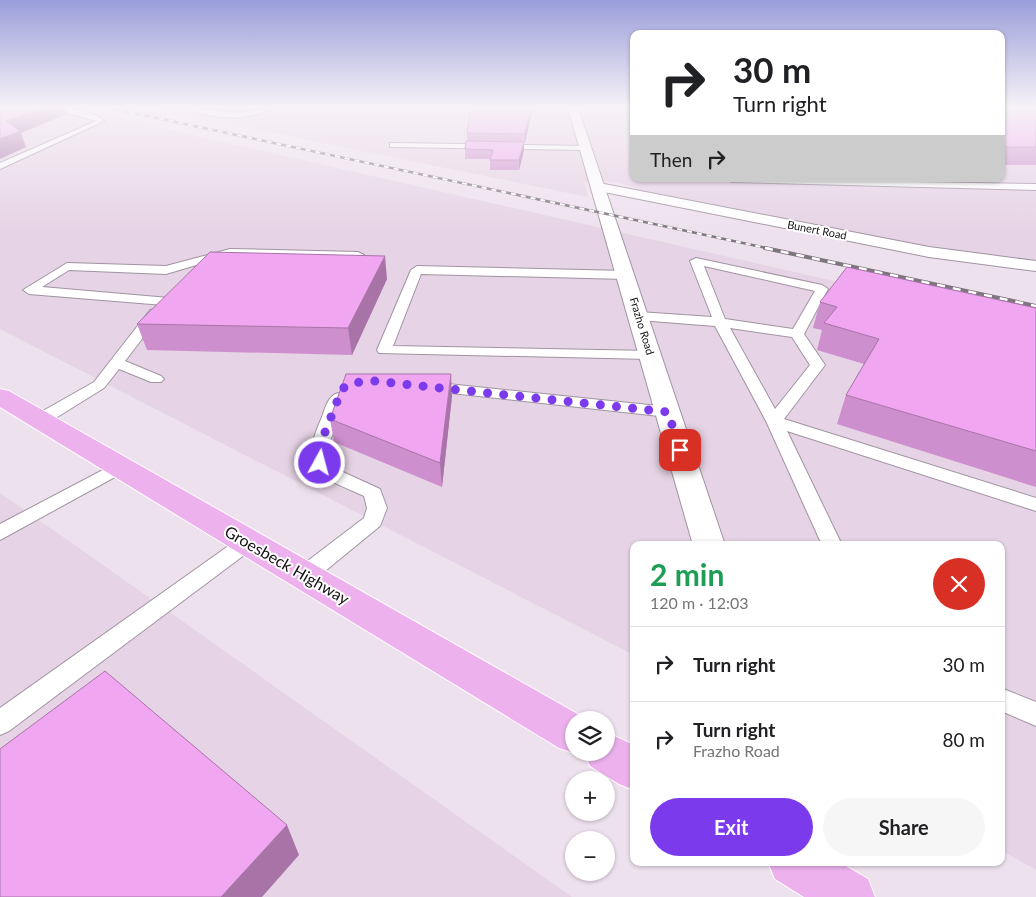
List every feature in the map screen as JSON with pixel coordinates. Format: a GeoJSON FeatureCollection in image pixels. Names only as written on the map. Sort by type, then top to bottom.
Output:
{"type":"FeatureCollection","features":[{"type":"Feature","properties":{"kind":"main road","name":"Groesbeck Highway"},"geometry":{"type":"LineString","coordinates":[[4,402],[40,420],[565,729]]}},
{"type":"Feature","properties":{"kind":"main road"},"geometry":{"type":"LineString","coordinates":[[615,758],[630,767]]}},
{"type":"Feature","properties":{"kind":"main road"},"geometry":{"type":"LineString","coordinates":[[805,873],[850,897]]}},
{"type":"Feature","properties":{"kind":"street","name":"Frazho Road"},"geometry":{"type":"LineString","coordinates":[[587,150],[640,316],[708,541]]}},
{"type":"Feature","properties":{"kind":"street","name":"Bunert Road"},"geometry":{"type":"LineString","coordinates":[[600,187],[929,252],[1036,266]]}},
{"type":"Feature","properties":{"kind":"lane"},"geometry":{"type":"LineString","coordinates":[[0,166],[36,150]]}},
{"type":"Feature","properties":{"kind":"lane"},"geometry":{"type":"LineString","coordinates":[[845,182],[1036,187]]}},
{"type":"Feature","properties":{"kind":"lane"},"geometry":{"type":"LineString","coordinates":[[166,270],[230,252],[375,256]]}},
{"type":"Feature","properties":{"kind":"lane"},"geometry":{"type":"LineString","coordinates":[[797,334],[822,289],[696,261],[720,322],[774,421],[830,541]]}},
{"type":"Feature","properties":{"kind":"lane"},"geometry":{"type":"LineString","coordinates":[[164,301],[29,290],[67,266],[201,272],[194,278]]}},
{"type":"Feature","properties":{"kind":"lane"},"geometry":{"type":"LineString","coordinates":[[626,275],[417,270],[384,350],[651,355]]}},
{"type":"Feature","properties":{"kind":"lane"},"geometry":{"type":"LineString","coordinates":[[40,420],[99,385],[164,301],[179,290]]}},
{"type":"Feature","properties":{"kind":"lane"},"geometry":{"type":"LineString","coordinates":[[640,316],[720,322],[797,334],[818,365],[774,421]]}},
{"type":"Feature","properties":{"kind":"lane"},"geometry":{"type":"LineString","coordinates":[[116,363],[156,380]]}},
{"type":"Feature","properties":{"kind":"lane"},"geometry":{"type":"LineString","coordinates":[[413,385],[668,412]]}},
{"type":"Feature","properties":{"kind":"lane"},"geometry":{"type":"LineString","coordinates":[[305,575],[373,521],[377,508],[373,493],[328,471],[320,463],[318,450],[342,389],[346,386]]}},
{"type":"Feature","properties":{"kind":"lane"},"geometry":{"type":"LineString","coordinates":[[774,421],[1036,505]]}},
{"type":"Feature","properties":{"kind":"lane"},"geometry":{"type":"LineString","coordinates":[[0,533],[120,467]]}},
{"type":"Feature","properties":{"kind":"lane"},"geometry":{"type":"LineString","coordinates":[[0,723],[248,542]]}},
{"type":"Feature","properties":{"kind":"lane"},"geometry":{"type":"LineString","coordinates":[[1005,701],[1036,714]]}},
{"type":"Feature","properties":{"kind":"shaded area"},"geometry":{"type":"Polygon","coordinates":[[[0,150],[258,150],[1036,327],[1036,870],[1005,852],[1005,541],[630,541],[630,653],[0,329],[0,150]]]}},
{"type":"Feature","properties":{"kind":"shaded area"},"geometry":{"type":"Polygon","coordinates":[[[357,150],[630,150],[630,182],[1005,182],[1005,150],[1036,150],[1036,261],[943,249],[639,190],[617,182],[584,182],[588,197],[357,150]]]}},
{"type":"Feature","properties":{"kind":"shaded area"},"geometry":{"type":"Polygon","coordinates":[[[0,493],[79,548],[572,897],[0,897],[0,493]]]}},
{"type":"Feature","properties":{"kind":"building"},"geometry":{"type":"Polygon","coordinates":[[[489,150],[522,150],[519,160],[490,160],[493,150],[489,150]]]}},
{"type":"Feature","properties":{"kind":"building"},"geometry":{"type":"Polygon","coordinates":[[[210,252],[385,256],[348,328],[137,324],[210,252]]]}},
{"type":"Feature","properties":{"kind":"building"},"geometry":{"type":"Polygon","coordinates":[[[847,267],[1036,308],[1036,451],[846,395],[879,339],[824,323],[837,307],[820,302],[847,267]]]}},
{"type":"Feature","properties":{"kind":"building"},"geometry":{"type":"Polygon","coordinates":[[[346,374],[451,374],[440,463],[330,419],[346,374]]]}},
{"type":"Feature","properties":{"kind":"building"},"geometry":{"type":"Polygon","coordinates":[[[105,671],[287,825],[221,897],[0,897],[0,749],[105,671]]]}},
{"type":"Feature","properties":{"kind":"railway"},"geometry":{"type":"LineString","coordinates":[[306,150],[771,249]]}},
{"type":"Feature","properties":{"kind":"railway"},"geometry":{"type":"LineString","coordinates":[[765,248],[1036,306]]}},
{"type":"Feature","properties":{"kind":"route"},"geometry":{"type":"LineString","coordinates":[[320,463],[318,450],[342,389],[351,383],[374,381],[668,412],[680,450]]}}]}
